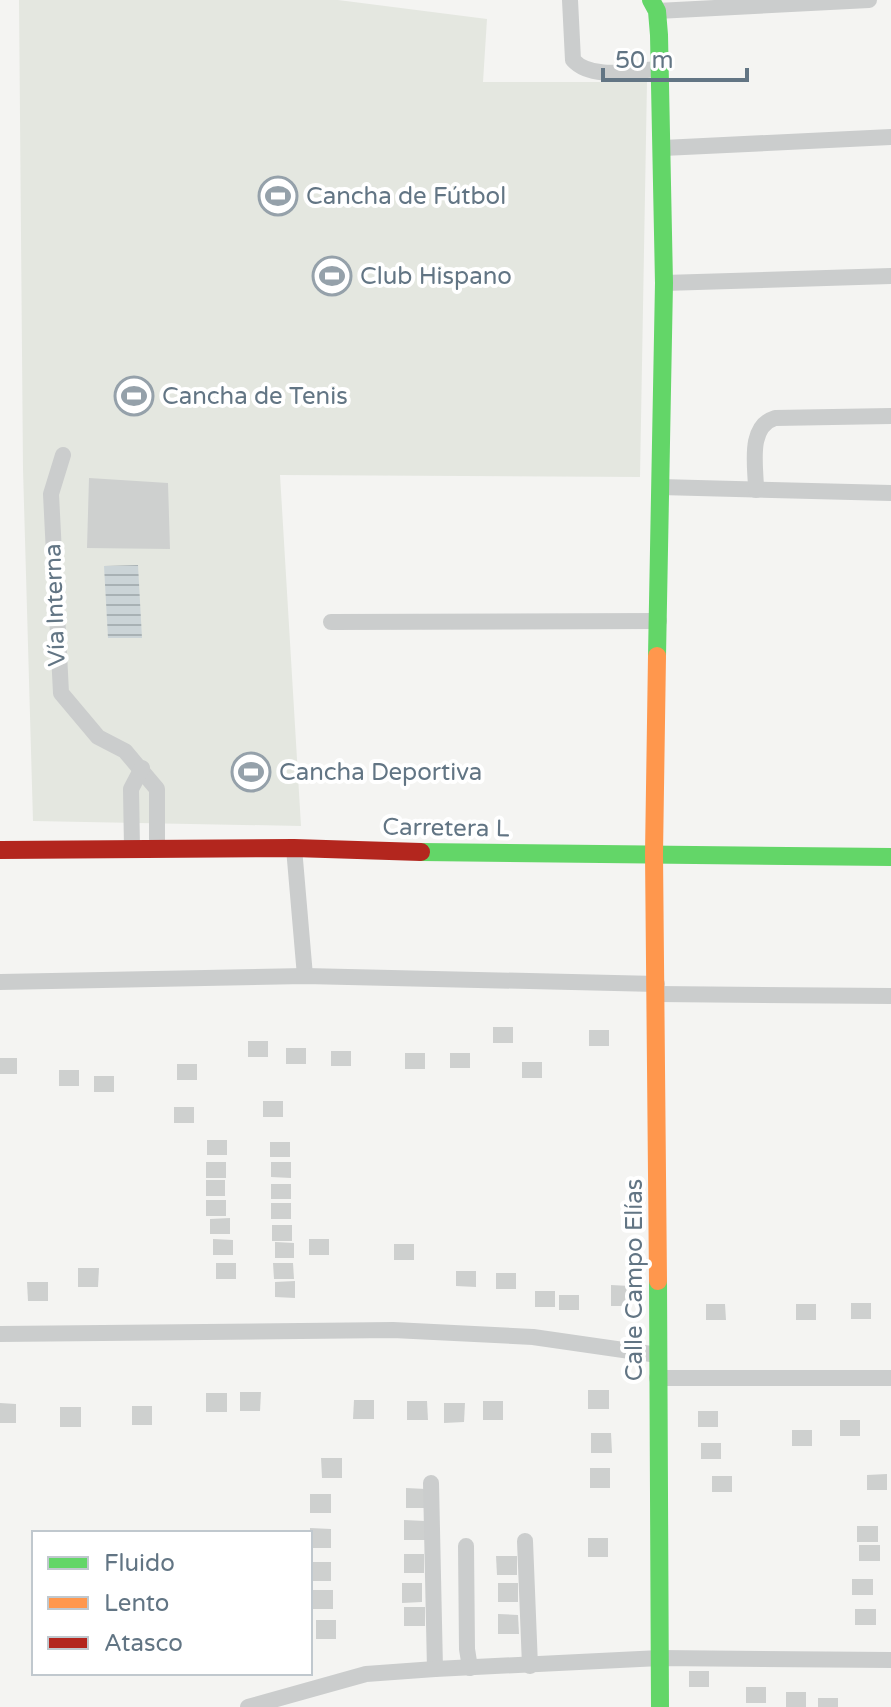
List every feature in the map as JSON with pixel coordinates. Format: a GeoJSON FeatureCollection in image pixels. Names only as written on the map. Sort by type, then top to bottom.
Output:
{"type":"FeatureCollection","features":[{"type":"Feature","properties":{"kind":"street"},"geometry":{"type":"LineString","coordinates":[[570,0],[573,60],[576,65],[592,72],[659,69]]}},
{"type":"Feature","properties":{"kind":"street"},"geometry":{"type":"LineString","coordinates":[[654,5],[869,0]]}},
{"type":"Feature","properties":{"kind":"street","name":"Calle Campo Elías"},"geometry":{"type":"LineString","coordinates":[[654,5],[663,148],[664,283],[654,854],[660,1707]]}},
{"type":"Feature","properties":{"kind":"street"},"geometry":{"type":"LineString","coordinates":[[663,148],[891,137]]}},
{"type":"Feature","properties":{"kind":"street"},"geometry":{"type":"LineString","coordinates":[[664,283],[891,276]]}},
{"type":"Feature","properties":{"kind":"street"},"geometry":{"type":"LineString","coordinates":[[756,490],[755,451],[758,433],[767,421],[775,418],[891,416]]}},
{"type":"Feature","properties":{"kind":"street","name":"Vía Interna"},"geometry":{"type":"LineString","coordinates":[[63,455],[51,494],[61,693],[98,737],[125,751],[142,768]]}},
{"type":"Feature","properties":{"kind":"street"},"geometry":{"type":"LineString","coordinates":[[660,487],[891,493]]}},
{"type":"Feature","properties":{"kind":"street"},"geometry":{"type":"LineString","coordinates":[[331,622],[659,621]]}},
{"type":"Feature","properties":{"kind":"street"},"geometry":{"type":"LineString","coordinates":[[132,848],[131,789],[142,768],[157,789],[157,848]]}},
{"type":"Feature","properties":{"kind":"street"},"geometry":{"type":"LineString","coordinates":[[294,848],[305,976]]}},
{"type":"Feature","properties":{"kind":"street","name":"Carretera L"},"geometry":{"type":"LineString","coordinates":[[0,850],[294,848],[443,853],[891,857]]}},
{"type":"Feature","properties":{"kind":"street"},"geometry":{"type":"LineString","coordinates":[[0,982],[305,976],[891,996]]}},
{"type":"Feature","properties":{"kind":"street"},"geometry":{"type":"LineString","coordinates":[[0,1334],[393,1330],[533,1337],[658,1355]]}},
{"type":"Feature","properties":{"kind":"street"},"geometry":{"type":"LineString","coordinates":[[657,1378],[891,1378]]}},
{"type":"Feature","properties":{"kind":"street"},"geometry":{"type":"LineString","coordinates":[[431,1483],[435,1669]]}},
{"type":"Feature","properties":{"kind":"street"},"geometry":{"type":"LineString","coordinates":[[525,1541],[530,1666]]}},
{"type":"Feature","properties":{"kind":"street"},"geometry":{"type":"LineString","coordinates":[[466,1546],[470,1668]]}},
{"type":"Feature","properties":{"kind":"street"},"geometry":{"type":"LineString","coordinates":[[248,1707],[366,1674],[660,1658],[891,1660]]}},
{"type":"Feature","properties":{"kind":"shaded area","name":"Club Hispano"},"geometry":{"type":"Polygon","coordinates":[[[19,0],[338,0],[487,19],[483,82],[647,82],[640,477],[280,475],[301,826],[33,821],[23,469],[19,0]]]}},
{"type":"Feature","properties":{"kind":"shaded area"},"geometry":{"type":"Polygon","coordinates":[[[138,565],[142,638],[108,638],[104,566],[138,565]]]}},
{"type":"Feature","properties":{"kind":"building"},"geometry":{"type":"Polygon","coordinates":[[[89,478],[168,483],[170,549],[87,548],[89,478]]]}},
{"type":"Feature","properties":{"kind":"building"},"geometry":{"type":"Polygon","coordinates":[[[493,1027],[513,1027],[513,1043],[493,1043],[493,1027]]]}},
{"type":"Feature","properties":{"kind":"building"},"geometry":{"type":"Polygon","coordinates":[[[589,1030],[609,1030],[609,1046],[589,1046],[589,1030]]]}},
{"type":"Feature","properties":{"kind":"building"},"geometry":{"type":"Polygon","coordinates":[[[248,1041],[268,1041],[268,1057],[248,1057],[248,1041]]]}},
{"type":"Feature","properties":{"kind":"building"},"geometry":{"type":"Polygon","coordinates":[[[286,1048],[306,1048],[306,1064],[286,1064],[286,1048]]]}},
{"type":"Feature","properties":{"kind":"building"},"geometry":{"type":"Polygon","coordinates":[[[331,1051],[351,1051],[351,1066],[331,1066],[331,1051]]]}},
{"type":"Feature","properties":{"kind":"building"},"geometry":{"type":"Polygon","coordinates":[[[405,1053],[425,1053],[425,1069],[405,1069],[405,1053]]]}},
{"type":"Feature","properties":{"kind":"building"},"geometry":{"type":"Polygon","coordinates":[[[450,1053],[470,1053],[470,1068],[450,1068],[450,1053]]]}},
{"type":"Feature","properties":{"kind":"building"},"geometry":{"type":"Polygon","coordinates":[[[0,1058],[17,1058],[17,1074],[0,1074],[0,1058]]]}},
{"type":"Feature","properties":{"kind":"building"},"geometry":{"type":"Polygon","coordinates":[[[522,1062],[542,1062],[542,1078],[522,1078],[522,1062]]]}},
{"type":"Feature","properties":{"kind":"building"},"geometry":{"type":"Polygon","coordinates":[[[177,1064],[197,1064],[197,1080],[177,1080],[177,1064]]]}},
{"type":"Feature","properties":{"kind":"building"},"geometry":{"type":"Polygon","coordinates":[[[59,1070],[79,1070],[79,1086],[59,1086],[59,1070]]]}},
{"type":"Feature","properties":{"kind":"building"},"geometry":{"type":"Polygon","coordinates":[[[94,1076],[114,1076],[114,1092],[94,1092],[94,1076]]]}},
{"type":"Feature","properties":{"kind":"building"},"geometry":{"type":"Polygon","coordinates":[[[263,1101],[283,1101],[283,1117],[263,1117],[263,1101]]]}},
{"type":"Feature","properties":{"kind":"building"},"geometry":{"type":"Polygon","coordinates":[[[174,1107],[194,1107],[194,1123],[174,1123],[174,1107]]]}},
{"type":"Feature","properties":{"kind":"building"},"geometry":{"type":"Polygon","coordinates":[[[207,1140],[227,1140],[227,1155],[207,1155],[207,1140]]]}},
{"type":"Feature","properties":{"kind":"building"},"geometry":{"type":"Polygon","coordinates":[[[270,1142],[290,1142],[290,1157],[270,1157],[270,1142]]]}},
{"type":"Feature","properties":{"kind":"building"},"geometry":{"type":"Polygon","coordinates":[[[206,1162],[226,1162],[226,1178],[206,1178],[206,1162]]]}},
{"type":"Feature","properties":{"kind":"building"},"geometry":{"type":"Polygon","coordinates":[[[271,1162],[291,1162],[291,1178],[271,1177],[271,1162]]]}},
{"type":"Feature","properties":{"kind":"building"},"geometry":{"type":"Polygon","coordinates":[[[206,1180],[225,1180],[225,1196],[206,1196],[206,1180]]]}},
{"type":"Feature","properties":{"kind":"building"},"geometry":{"type":"Polygon","coordinates":[[[271,1184],[291,1184],[291,1199],[271,1199],[271,1184]]]}},
{"type":"Feature","properties":{"kind":"building"},"geometry":{"type":"Polygon","coordinates":[[[206,1200],[226,1200],[226,1216],[206,1216],[206,1200]]]}},
{"type":"Feature","properties":{"kind":"building"},"geometry":{"type":"Polygon","coordinates":[[[271,1203],[291,1203],[291,1219],[271,1219],[271,1203]]]}},
{"type":"Feature","properties":{"kind":"building"},"geometry":{"type":"Polygon","coordinates":[[[230,1218],[230,1234],[210,1234],[210,1219],[230,1218]]]}},
{"type":"Feature","properties":{"kind":"building"},"geometry":{"type":"Polygon","coordinates":[[[272,1225],[292,1225],[292,1241],[272,1241],[272,1225]]]}},
{"type":"Feature","properties":{"kind":"building"},"geometry":{"type":"Polygon","coordinates":[[[213,1239],[233,1240],[233,1255],[213,1255],[213,1239]]]}},
{"type":"Feature","properties":{"kind":"building"},"geometry":{"type":"Polygon","coordinates":[[[309,1239],[329,1239],[329,1255],[309,1255],[309,1239]]]}},
{"type":"Feature","properties":{"kind":"building"},"geometry":{"type":"Polygon","coordinates":[[[275,1242],[294,1243],[294,1258],[275,1258],[275,1242]]]}},
{"type":"Feature","properties":{"kind":"building"},"geometry":{"type":"Polygon","coordinates":[[[394,1244],[414,1244],[414,1260],[394,1260],[394,1244]]]}},
{"type":"Feature","properties":{"kind":"building"},"geometry":{"type":"Polygon","coordinates":[[[216,1263],[236,1263],[236,1279],[216,1279],[216,1263]]]}},
{"type":"Feature","properties":{"kind":"building"},"geometry":{"type":"Polygon","coordinates":[[[273,1263],[293,1263],[294,1279],[274,1279],[273,1263]]]}},
{"type":"Feature","properties":{"kind":"building"},"geometry":{"type":"Polygon","coordinates":[[[78,1268],[99,1268],[98,1287],[78,1287],[78,1268]]]}},
{"type":"Feature","properties":{"kind":"building"},"geometry":{"type":"Polygon","coordinates":[[[456,1271],[476,1271],[476,1287],[456,1286],[456,1271]]]}},
{"type":"Feature","properties":{"kind":"building"},"geometry":{"type":"Polygon","coordinates":[[[496,1273],[516,1273],[516,1289],[496,1289],[496,1273]]]}},
{"type":"Feature","properties":{"kind":"building"},"geometry":{"type":"Polygon","coordinates":[[[295,1281],[295,1298],[275,1297],[275,1282],[295,1281]]]}},
{"type":"Feature","properties":{"kind":"building"},"geometry":{"type":"Polygon","coordinates":[[[27,1282],[48,1282],[48,1301],[28,1301],[27,1282]]]}},
{"type":"Feature","properties":{"kind":"building"},"geometry":{"type":"Polygon","coordinates":[[[611,1285],[630,1286],[630,1306],[611,1306],[611,1285]]]}},
{"type":"Feature","properties":{"kind":"building"},"geometry":{"type":"Polygon","coordinates":[[[535,1291],[555,1291],[555,1307],[535,1307],[535,1291]]]}},
{"type":"Feature","properties":{"kind":"building"},"geometry":{"type":"Polygon","coordinates":[[[559,1295],[579,1295],[579,1310],[559,1310],[559,1295]]]}},
{"type":"Feature","properties":{"kind":"building"},"geometry":{"type":"Polygon","coordinates":[[[851,1303],[871,1303],[871,1319],[851,1319],[851,1303]]]}},
{"type":"Feature","properties":{"kind":"building"},"geometry":{"type":"Polygon","coordinates":[[[706,1304],[725,1304],[726,1320],[706,1320],[706,1304]]]}},
{"type":"Feature","properties":{"kind":"building"},"geometry":{"type":"Polygon","coordinates":[[[796,1304],[816,1304],[816,1320],[796,1320],[796,1304]]]}},
{"type":"Feature","properties":{"kind":"building"},"geometry":{"type":"Polygon","coordinates":[[[588,1390],[609,1390],[609,1409],[588,1409],[588,1390]]]}},
{"type":"Feature","properties":{"kind":"building"},"geometry":{"type":"Polygon","coordinates":[[[240,1392],[261,1392],[260,1411],[240,1411],[240,1392]]]}},
{"type":"Feature","properties":{"kind":"building"},"geometry":{"type":"Polygon","coordinates":[[[206,1393],[227,1393],[227,1412],[206,1412],[206,1393]]]}},
{"type":"Feature","properties":{"kind":"building"},"geometry":{"type":"Polygon","coordinates":[[[354,1400],[374,1400],[374,1419],[353,1419],[354,1400]]]}},
{"type":"Feature","properties":{"kind":"building"},"geometry":{"type":"Polygon","coordinates":[[[407,1401],[427,1401],[428,1420],[407,1420],[407,1401]]]}},
{"type":"Feature","properties":{"kind":"building"},"geometry":{"type":"Polygon","coordinates":[[[483,1401],[503,1401],[503,1420],[483,1420],[483,1401]]]}},
{"type":"Feature","properties":{"kind":"building"},"geometry":{"type":"Polygon","coordinates":[[[0,1403],[16,1404],[16,1423],[0,1423],[0,1403]]]}},
{"type":"Feature","properties":{"kind":"building"},"geometry":{"type":"Polygon","coordinates":[[[444,1403],[465,1403],[464,1422],[444,1423],[444,1403]]]}},
{"type":"Feature","properties":{"kind":"building"},"geometry":{"type":"Polygon","coordinates":[[[132,1406],[152,1406],[152,1425],[132,1425],[132,1406]]]}},
{"type":"Feature","properties":{"kind":"building"},"geometry":{"type":"Polygon","coordinates":[[[60,1407],[81,1407],[81,1427],[60,1427],[60,1407]]]}},
{"type":"Feature","properties":{"kind":"building"},"geometry":{"type":"Polygon","coordinates":[[[698,1411],[718,1411],[718,1427],[698,1427],[698,1411]]]}},
{"type":"Feature","properties":{"kind":"building"},"geometry":{"type":"Polygon","coordinates":[[[840,1420],[860,1420],[860,1436],[840,1436],[840,1420]]]}},
{"type":"Feature","properties":{"kind":"building"},"geometry":{"type":"Polygon","coordinates":[[[792,1430],[812,1430],[812,1446],[792,1446],[792,1430]]]}},
{"type":"Feature","properties":{"kind":"building"},"geometry":{"type":"Polygon","coordinates":[[[591,1433],[611,1433],[612,1453],[591,1453],[591,1433]]]}},
{"type":"Feature","properties":{"kind":"building"},"geometry":{"type":"Polygon","coordinates":[[[701,1443],[721,1443],[721,1459],[701,1459],[701,1443]]]}},
{"type":"Feature","properties":{"kind":"building"},"geometry":{"type":"Polygon","coordinates":[[[321,1458],[342,1458],[342,1478],[322,1478],[321,1458]]]}},
{"type":"Feature","properties":{"kind":"building"},"geometry":{"type":"Polygon","coordinates":[[[590,1468],[610,1468],[610,1488],[590,1488],[590,1468]]]}},
{"type":"Feature","properties":{"kind":"building"},"geometry":{"type":"Polygon","coordinates":[[[887,1474],[887,1490],[867,1490],[867,1475],[887,1474]]]}},
{"type":"Feature","properties":{"kind":"building"},"geometry":{"type":"Polygon","coordinates":[[[712,1476],[732,1476],[732,1492],[712,1492],[712,1476]]]}},
{"type":"Feature","properties":{"kind":"building"},"geometry":{"type":"Polygon","coordinates":[[[406,1488],[426,1489],[426,1508],[406,1508],[406,1488]]]}},
{"type":"Feature","properties":{"kind":"building"},"geometry":{"type":"Polygon","coordinates":[[[310,1494],[331,1494],[331,1513],[310,1513],[310,1494]]]}},
{"type":"Feature","properties":{"kind":"building"},"geometry":{"type":"Polygon","coordinates":[[[404,1520],[425,1521],[425,1540],[404,1540],[404,1520]]]}},
{"type":"Feature","properties":{"kind":"building"},"geometry":{"type":"Polygon","coordinates":[[[857,1526],[878,1526],[878,1542],[857,1542],[857,1526]]]}},
{"type":"Feature","properties":{"kind":"building"},"geometry":{"type":"Polygon","coordinates":[[[310,1528],[331,1529],[331,1548],[312,1548],[310,1528]]]}},
{"type":"Feature","properties":{"kind":"building"},"geometry":{"type":"Polygon","coordinates":[[[588,1538],[608,1538],[608,1557],[588,1557],[588,1538]]]}},
{"type":"Feature","properties":{"kind":"building"},"geometry":{"type":"Polygon","coordinates":[[[859,1545],[880,1545],[880,1561],[859,1561],[859,1545]]]}},
{"type":"Feature","properties":{"kind":"building"},"geometry":{"type":"Polygon","coordinates":[[[404,1554],[424,1554],[424,1573],[404,1573],[404,1554]]]}},
{"type":"Feature","properties":{"kind":"building"},"geometry":{"type":"Polygon","coordinates":[[[496,1556],[517,1556],[517,1575],[497,1575],[496,1556]]]}},
{"type":"Feature","properties":{"kind":"building"},"geometry":{"type":"Polygon","coordinates":[[[312,1562],[331,1562],[331,1581],[312,1581],[312,1562]]]}},
{"type":"Feature","properties":{"kind":"building"},"geometry":{"type":"Polygon","coordinates":[[[852,1579],[873,1579],[873,1595],[852,1595],[852,1579]]]}},
{"type":"Feature","properties":{"kind":"building"},"geometry":{"type":"Polygon","coordinates":[[[402,1583],[422,1583],[422,1602],[402,1603],[402,1583]]]}},
{"type":"Feature","properties":{"kind":"building"},"geometry":{"type":"Polygon","coordinates":[[[498,1583],[518,1583],[518,1602],[498,1602],[498,1583]]]}},
{"type":"Feature","properties":{"kind":"building"},"geometry":{"type":"Polygon","coordinates":[[[312,1590],[333,1590],[333,1609],[312,1609],[312,1590]]]}},
{"type":"Feature","properties":{"kind":"building"},"geometry":{"type":"Polygon","coordinates":[[[404,1607],[425,1607],[425,1626],[404,1626],[404,1607]]]}},
{"type":"Feature","properties":{"kind":"building"},"geometry":{"type":"Polygon","coordinates":[[[855,1609],[876,1609],[876,1625],[855,1625],[855,1609]]]}},
{"type":"Feature","properties":{"kind":"building"},"geometry":{"type":"Polygon","coordinates":[[[498,1614],[518,1615],[519,1634],[498,1634],[498,1614]]]}},
{"type":"Feature","properties":{"kind":"building"},"geometry":{"type":"Polygon","coordinates":[[[316,1620],[336,1620],[336,1639],[316,1639],[316,1620]]]}},
{"type":"Feature","properties":{"kind":"building"},"geometry":{"type":"Polygon","coordinates":[[[689,1671],[709,1671],[709,1687],[689,1687],[689,1671]]]}},
{"type":"Feature","properties":{"kind":"building"},"geometry":{"type":"Polygon","coordinates":[[[746,1687],[766,1687],[766,1703],[746,1703],[746,1687]]]}},
{"type":"Feature","properties":{"kind":"building"},"geometry":{"type":"Polygon","coordinates":[[[786,1692],[806,1692],[806,1707],[786,1707],[786,1692]]]}},
{"type":"Feature","properties":{"kind":"building"},"geometry":{"type":"Polygon","coordinates":[[[818,1698],[838,1698],[838,1707],[818,1707],[818,1698]]]}},
{"type":"Feature","properties":{"kind":"traffic: fast"},"geometry":{"type":"LineString","coordinates":[[651,0],[657,11],[659,35],[664,283],[657,656]]}},
{"type":"Feature","properties":{"kind":"traffic: fast"},"geometry":{"type":"LineString","coordinates":[[421,852],[891,857]]}},
{"type":"Feature","properties":{"kind":"traffic: fast"},"geometry":{"type":"LineString","coordinates":[[658,1281],[660,1707]]}},
{"type":"Feature","properties":{"kind":"traffic: slow"},"geometry":{"type":"LineString","coordinates":[[657,656],[654,854],[658,1281]]}},
{"type":"Feature","properties":{"kind":"traffic: jam"},"geometry":{"type":"LineString","coordinates":[[0,850],[294,848],[421,852]]}},
{"type":"Feature","properties":{"kind":"place","name":"Cancha de Fútbol"},"geometry":{"type":"Point","coordinates":[278,196]}},
{"type":"Feature","properties":{"kind":"place","name":"Club Hispano"},"geometry":{"type":"Point","coordinates":[332,276]}},
{"type":"Feature","properties":{"kind":"place","name":"Cancha de Tenis"},"geometry":{"type":"Point","coordinates":[134,396]}},
{"type":"Feature","properties":{"kind":"place","name":"Cancha Deportiva"},"geometry":{"type":"Point","coordinates":[251,772]}}]}
